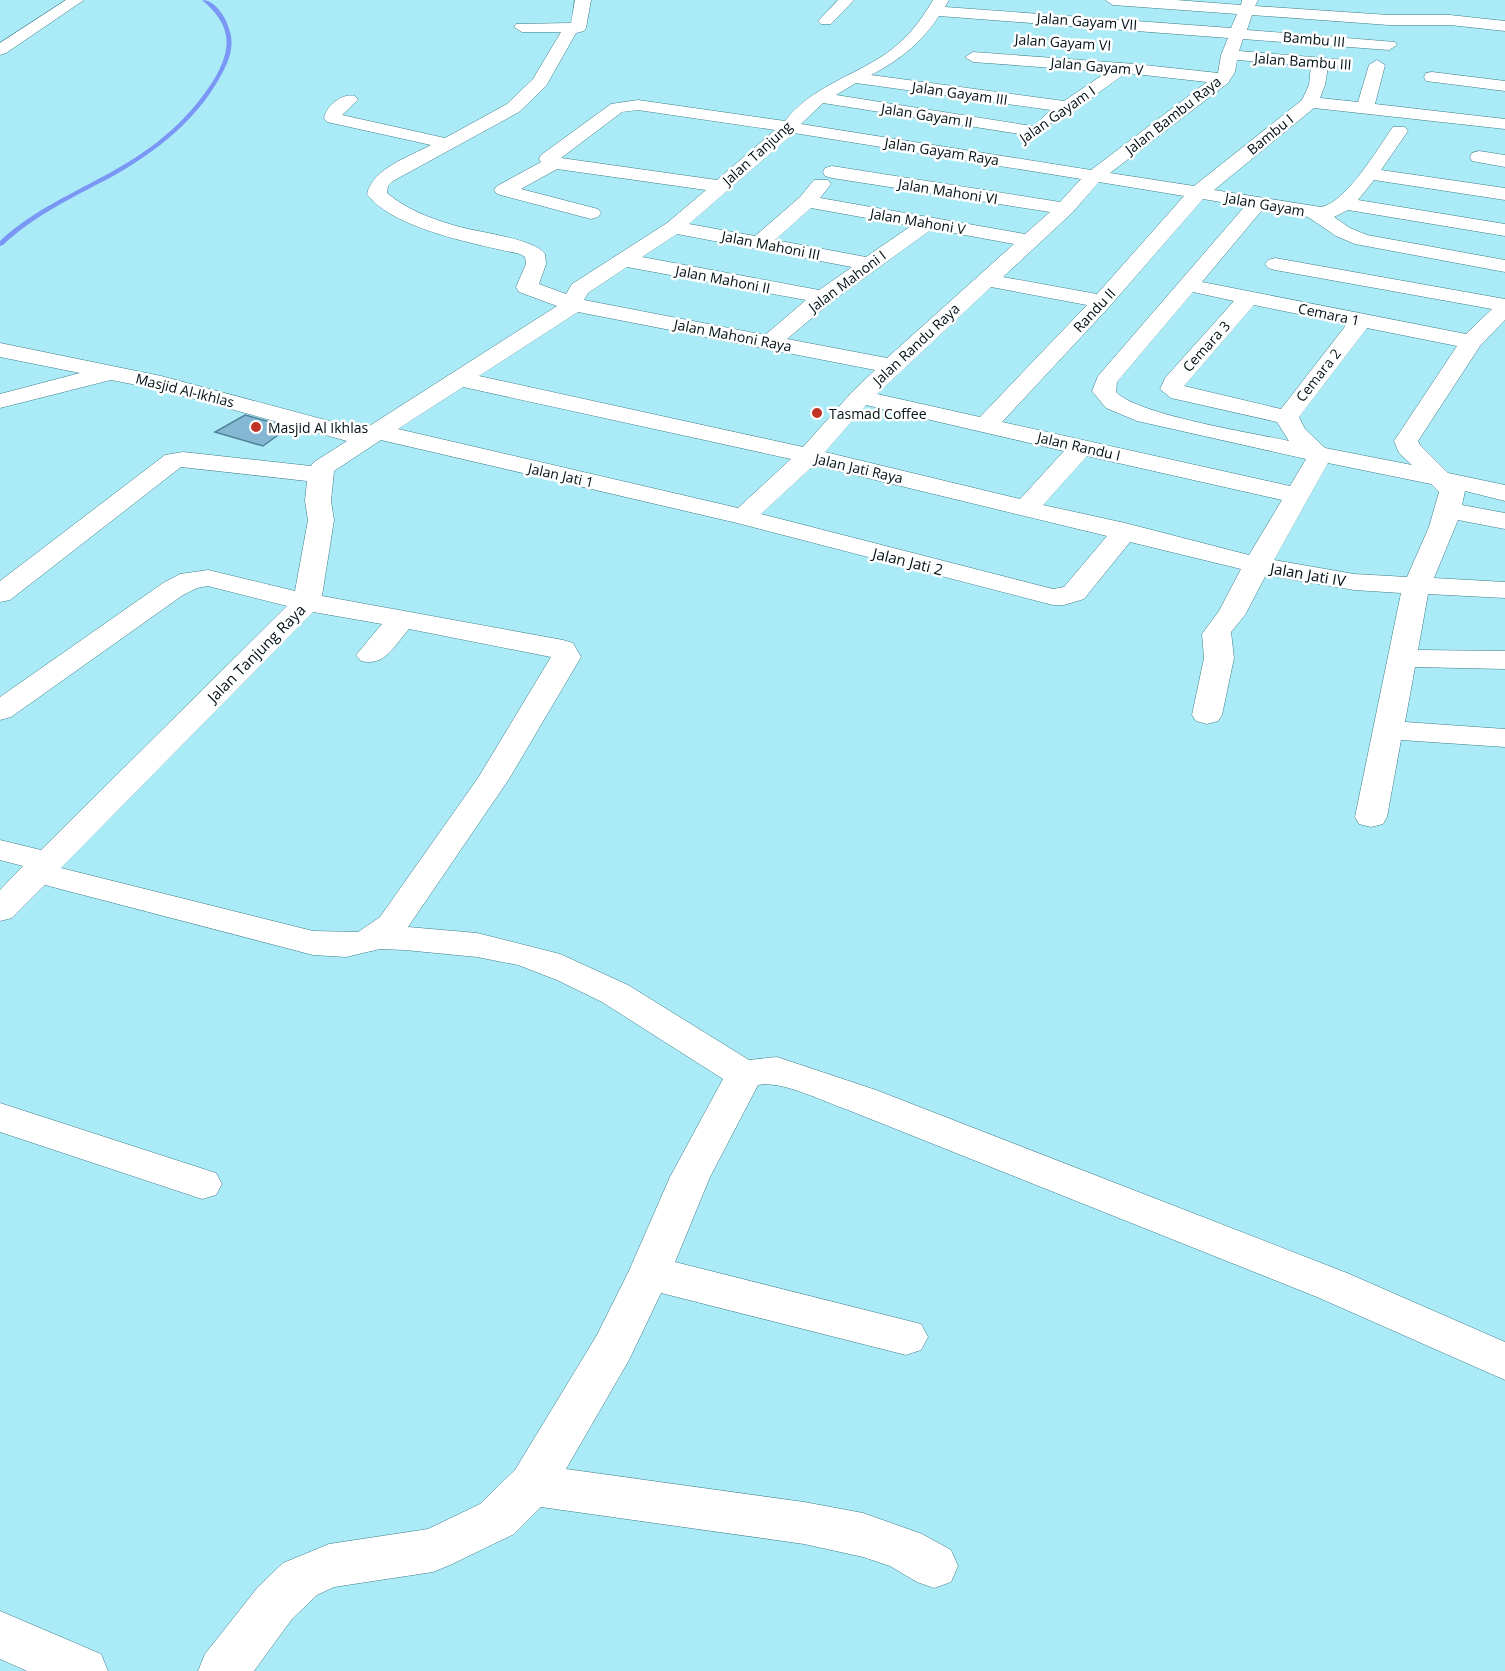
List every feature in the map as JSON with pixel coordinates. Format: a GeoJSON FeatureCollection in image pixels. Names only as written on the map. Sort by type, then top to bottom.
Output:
{"type":"FeatureCollection","features":[{"type":"Feature","properties":{"kind":"street"},"geometry":{"type":"LineString","coordinates":[[0,50],[75,0]]}},
{"type":"Feature","properties":{"kind":"street"},"geometry":{"type":"LineString","coordinates":[[522,27],[571,28],[580,26],[583,0]]}},
{"type":"Feature","properties":{"kind":"street"},"geometry":{"type":"LineString","coordinates":[[826,21],[846,0]]}},
{"type":"Feature","properties":{"kind":"street"},"geometry":{"type":"LineString","coordinates":[[1108,0],[1248,4]]}},
{"type":"Feature","properties":{"kind":"street"},"geometry":{"type":"LineString","coordinates":[[1173,0],[1248,4],[1389,20],[1403,13],[1505,26]]}},
{"type":"Feature","properties":{"kind":"street","name":"Jalan Bambu Raya"},"geometry":{"type":"LineString","coordinates":[[1094,176],[1222,79],[1227,72],[1229,55],[1248,4]]}},
{"type":"Feature","properties":{"kind":"street","name":"Jalan Gayam VII"},"geometry":{"type":"LineString","coordinates":[[938,5],[1140,32],[1238,32]]}},
{"type":"Feature","properties":{"kind":"street","name":"Jalan Tanjung"},"geometry":{"type":"LineString","coordinates":[[574,305],[573,300],[580,290],[674,227],[790,127],[804,110],[902,49],[938,5]]}},
{"type":"Feature","properties":{"kind":"street"},"geometry":{"type":"LineString","coordinates":[[1365,108],[1377,65],[1381,64],[1403,13]]}},
{"type":"Feature","properties":{"kind":"street"},"geometry":{"type":"LineString","coordinates":[[991,29],[1000,15]]}},
{"type":"Feature","properties":{"kind":"street"},"geometry":{"type":"LineString","coordinates":[[349,100],[334,112],[333,117],[446,143],[513,108],[540,82],[571,28]]}},
{"type":"Feature","properties":{"kind":"street","name":"Bambu III"},"geometry":{"type":"LineString","coordinates":[[1238,32],[1389,45]]}},
{"type":"Feature","properties":{"kind":"street","name":"Jalan Gayam V"},"geometry":{"type":"LineString","coordinates":[[939,91],[977,50],[1132,64],[1222,79]]}},
{"type":"Feature","properties":{"kind":"street","name":"Jalan Bambu III"},"geometry":{"type":"LineString","coordinates":[[1229,55],[1377,65]]}},
{"type":"Feature","properties":{"kind":"street"},"geometry":{"type":"LineString","coordinates":[[1320,62],[1317,85],[1310,102],[1365,108],[1428,109],[1505,124]]}},
{"type":"Feature","properties":{"kind":"street","name":"Jalan Gayam I"},"geometry":{"type":"LineString","coordinates":[[991,159],[1132,64]]}},
{"type":"Feature","properties":{"kind":"street","name":"Jalan Gayam III"},"geometry":{"type":"LineString","coordinates":[[855,78],[1066,107]]}},
{"type":"Feature","properties":{"kind":"street"},"geometry":{"type":"LineString","coordinates":[[1432,78],[1505,86]]}},
{"type":"Feature","properties":{"kind":"street","name":"Jalan Gayam II"},"geometry":{"type":"LineString","coordinates":[[821,98],[1032,131]]}},
{"type":"Feature","properties":{"kind":"street","name":"Bambu I"},"geometry":{"type":"LineString","coordinates":[[1198,193],[1310,102]]}},
{"type":"Feature","properties":{"kind":"street","name":"Jalan Gayam Raya"},"geometry":{"type":"LineString","coordinates":[[554,163],[548,159],[617,108],[652,106],[1094,176]]}},
{"type":"Feature","properties":{"kind":"street"},"geometry":{"type":"LineString","coordinates":[[1344,203],[1369,174],[1399,131]]}},
{"type":"Feature","properties":{"kind":"street"},"geometry":{"type":"LineString","coordinates":[[760,243],[807,201],[863,138]]}},
{"type":"Feature","properties":{"kind":"street","name":"Jalan Mahoni Raya"},"geometry":{"type":"LineString","coordinates":[[446,143],[386,177],[379,184],[377,194],[385,202],[402,212],[445,228],[527,249],[535,254],[536,264],[527,286],[574,305],[892,366]]}},
{"type":"Feature","properties":{"kind":"street"},"geometry":{"type":"LineString","coordinates":[[1479,157],[1505,161]]}},
{"type":"Feature","properties":{"kind":"street"},"geometry":{"type":"LineString","coordinates":[[591,213],[504,190],[554,163],[721,186]]}},
{"type":"Feature","properties":{"kind":"street","name":"Jalan Mahoni VI"},"geometry":{"type":"LineString","coordinates":[[832,172],[1065,209]]}},
{"type":"Feature","properties":{"kind":"street"},"geometry":{"type":"LineString","coordinates":[[1369,174],[1505,194]]}},
{"type":"Feature","properties":{"kind":"street","name":"Jalan Gayam"},"geometry":{"type":"LineString","coordinates":[[1094,176],[1314,212],[1337,210],[1344,203]]}},
{"type":"Feature","properties":{"kind":"street","name":"Jalan Randu Raya"},"geometry":{"type":"LineString","coordinates":[[743,517],[809,456],[860,397],[1065,209],[1094,176]]}},
{"type":"Feature","properties":{"kind":"street","name":"Randu II"},"geometry":{"type":"LineString","coordinates":[[986,425],[1102,302],[1198,193]]}},
{"type":"Feature","properties":{"kind":"street","name":"Jalan Mahoni V"},"geometry":{"type":"LineString","coordinates":[[807,201],[1029,241]]}},
{"type":"Feature","properties":{"kind":"street"},"geometry":{"type":"LineString","coordinates":[[1259,202],[1106,381],[1104,391],[1109,400],[1121,407],[1149,416],[1320,456],[1442,478],[1505,493]]}},
{"type":"Feature","properties":{"kind":"street"},"geometry":{"type":"LineString","coordinates":[[1344,203],[1505,230]]}},
{"type":"Feature","properties":{"kind":"street"},"geometry":{"type":"LineString","coordinates":[[1314,212],[1362,240],[1505,266]]}},
{"type":"Feature","properties":{"kind":"street","name":"Jalan Mahoni I"},"geometry":{"type":"LineString","coordinates":[[770,342],[823,297],[928,223]]}},
{"type":"Feature","properties":{"kind":"street","name":"Jalan Mahoni III"},"geometry":{"type":"LineString","coordinates":[[674,227],[869,264]]}},
{"type":"Feature","properties":{"kind":"street","name":"Jalan Mahoni II"},"geometry":{"type":"LineString","coordinates":[[623,260],[823,297]]}},
{"type":"Feature","properties":{"kind":"street"},"geometry":{"type":"LineString","coordinates":[[1275,264],[1505,306]]}},
{"type":"Feature","properties":{"kind":"street"},"geometry":{"type":"LineString","coordinates":[[986,280],[1102,302]]}},
{"type":"Feature","properties":{"kind":"street","name":"Cemara 1"},"geometry":{"type":"LineString","coordinates":[[1188,285],[1471,342]]}},
{"type":"Feature","properties":{"kind":"street","name":"Cemara 3"},"geometry":{"type":"LineString","coordinates":[[1249,297],[1173,383],[1172,389],[1179,393],[1287,417]]}},
{"type":"Feature","properties":{"kind":"street"},"geometry":{"type":"LineString","coordinates":[[0,594],[174,460],[183,459],[320,475],[323,467],[574,305]]}},
{"type":"Feature","properties":{"kind":"street"},"geometry":{"type":"LineString","coordinates":[[1371,817],[1416,586],[1432,554],[1449,510],[1452,490],[1408,448],[1406,441],[1471,342],[1505,306]]}},
{"type":"Feature","properties":{"kind":"street","name":"Cemara 2"},"geometry":{"type":"LineString","coordinates":[[1320,456],[1300,440],[1292,430],[1287,417],[1361,321]]}},
{"type":"Feature","properties":{"kind":"street","name":"Masjid Al-Ikhlas"},"geometry":{"type":"LineString","coordinates":[[0,350],[161,382],[373,435]]}},
{"type":"Feature","properties":{"kind":"street"},"geometry":{"type":"LineString","coordinates":[[0,400],[112,372]]}},
{"type":"Feature","properties":{"kind":"street","name":"Jalan Jati Raya"},"geometry":{"type":"LineString","coordinates":[[459,379],[809,456],[1027,507],[1257,565]]}},
{"type":"Feature","properties":{"kind":"street","name":"Jalan Randu I"},"geometry":{"type":"LineString","coordinates":[[860,397],[1298,496]]}},
{"type":"Feature","properties":{"kind":"street","name":"Jalan Jati 1"},"geometry":{"type":"LineString","coordinates":[[373,435],[743,517]]}},
{"type":"Feature","properties":{"kind":"street"},"geometry":{"type":"LineString","coordinates":[[1027,507],[1081,447]]}},
{"type":"Feature","properties":{"kind":"street"},"geometry":{"type":"LineString","coordinates":[[1257,565],[1320,456]]}},
{"type":"Feature","properties":{"kind":"street","name":"Jalan Tanjung Raya"},"geometry":{"type":"LineString","coordinates":[[0,910],[307,602],[321,520],[318,501],[320,475]]}},
{"type":"Feature","properties":{"kind":"street"},"geometry":{"type":"LineString","coordinates":[[1449,510],[1505,521]]}},
{"type":"Feature","properties":{"kind":"street","name":"Jalan Jati 2"},"geometry":{"type":"LineString","coordinates":[[743,517],[1053,597],[1065,597],[1074,593],[1125,531]]}},
{"type":"Feature","properties":{"kind":"street","name":"Jalan Jati IV"},"geometry":{"type":"LineString","coordinates":[[1207,716],[1210,690],[1219,658],[1216,634],[1231,615],[1257,565],[1354,582],[1505,590]]}},
{"type":"Feature","properties":{"kind":"street"},"geometry":{"type":"LineString","coordinates":[[0,711],[182,583],[207,578],[307,602],[563,649],[566,657],[493,779],[381,938]]}},
{"type":"Feature","properties":{"kind":"street"},"geometry":{"type":"LineString","coordinates":[[371,655],[403,618]]}},
{"type":"Feature","properties":{"kind":"street"},"geometry":{"type":"LineString","coordinates":[[1403,658],[1505,660]]}},
{"type":"Feature","properties":{"kind":"street"},"geometry":{"type":"LineString","coordinates":[[1389,730],[1505,738]]}},
{"type":"Feature","properties":{"kind":"street"},"geometry":{"type":"LineString","coordinates":[[0,850],[42,867],[313,943],[344,946],[381,938],[462,944],[513,952],[570,971],[629,1004],[744,1075],[762,1071],[785,1073],[862,1100],[1332,1285],[1436,1329],[1505,1362]]}},
{"type":"Feature","properties":{"kind":"street"},"geometry":{"type":"LineString","coordinates":[[223,1671],[275,1603],[300,1579],[329,1566],[433,1550],[497,1519],[532,1485],[613,1347],[649,1273],[690,1177],[744,1075]]}},
{"type":"Feature","properties":{"kind":"street"},"geometry":{"type":"LineString","coordinates":[[0,1117],[202,1184]]}},
{"type":"Feature","properties":{"kind":"street"},"geometry":{"type":"LineString","coordinates":[[649,1273],[906,1337]]}},
{"type":"Feature","properties":{"kind":"street"},"geometry":{"type":"LineString","coordinates":[[532,1485],[814,1525],[863,1535],[905,1549],[934,1566]]}},
{"type":"Feature","properties":{"kind":"street"},"geometry":{"type":"LineString","coordinates":[[0,1634],[83,1671]]}},
{"type":"Feature","properties":{"kind":"building","name":"Masjid Al Ikhlas"},"geometry":{"type":"Polygon","coordinates":[[[245,415],[289,427],[263,446],[215,432],[245,415]]]}},
{"type":"Feature","properties":{"kind":"waterway"},"geometry":{"type":"LineString","coordinates":[[1,244],[22,225],[44,210],[136,160],[176,130],[193,112],[221,71],[230,48],[228,33],[220,14],[204,0]]}},
{"type":"Feature","properties":{"kind":"place","name":"Tasmad Coffee"},"geometry":{"type":"Point","coordinates":[817,413]}},
{"type":"Feature","properties":{"kind":"place","name":"Masjid Al Ikhlas"},"geometry":{"type":"Point","coordinates":[256,427]}}]}
